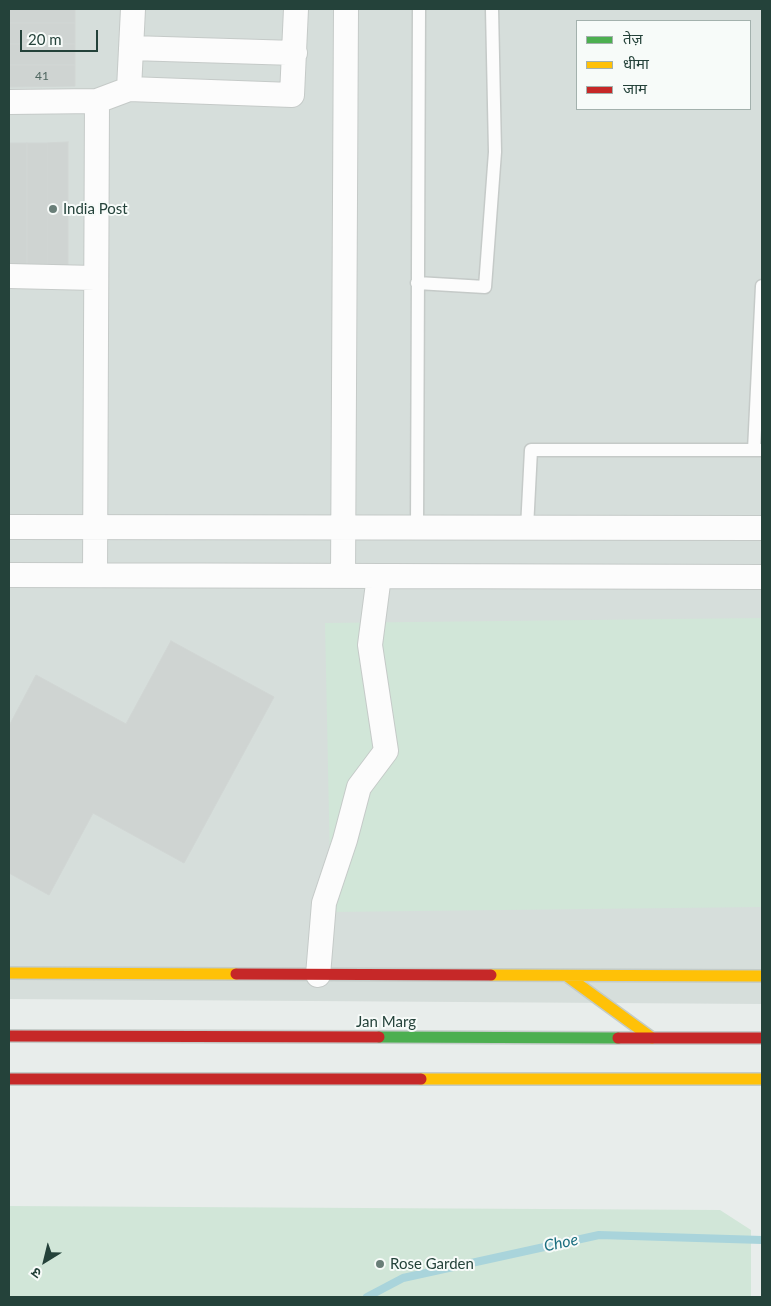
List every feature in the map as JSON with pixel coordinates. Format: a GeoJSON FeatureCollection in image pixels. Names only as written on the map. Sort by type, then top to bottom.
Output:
{"type":"FeatureCollection","features":[{"type":"Feature","properties":{"kind":"main road"},"geometry":{"type":"LineString","coordinates":[[9,973],[762,976]]}},
{"type":"Feature","properties":{"kind":"main road"},"geometry":{"type":"LineString","coordinates":[[566,976],[652,1038]]}},
{"type":"Feature","properties":{"kind":"main road","name":"Jan Marg"},"geometry":{"type":"LineString","coordinates":[[9,1036],[762,1038]]}},
{"type":"Feature","properties":{"kind":"main road"},"geometry":{"type":"LineString","coordinates":[[9,1079],[762,1079]]}},
{"type":"Feature","properties":{"kind":"street"},"geometry":{"type":"LineString","coordinates":[[129,89],[133,9]]}},
{"type":"Feature","properties":{"kind":"street"},"geometry":{"type":"LineString","coordinates":[[9,102],[98,101],[129,89],[292,96],[296,9]]}},
{"type":"Feature","properties":{"kind":"street"},"geometry":{"type":"LineString","coordinates":[[343,576],[346,9]]}},
{"type":"Feature","properties":{"kind":"street"},"geometry":{"type":"LineString","coordinates":[[132,48],[295,53]]}},
{"type":"Feature","properties":{"kind":"street"},"geometry":{"type":"LineString","coordinates":[[95,575],[95,278],[98,101]]}},
{"type":"Feature","properties":{"kind":"street"},"geometry":{"type":"LineString","coordinates":[[9,276],[95,278]]}},
{"type":"Feature","properties":{"kind":"street"},"geometry":{"type":"LineString","coordinates":[[9,527],[762,528]]}},
{"type":"Feature","properties":{"kind":"street"},"geometry":{"type":"LineString","coordinates":[[9,575],[762,577]]}},
{"type":"Feature","properties":{"kind":"street"},"geometry":{"type":"LineString","coordinates":[[318,975],[324,903],[345,840],[358,787],[386,751],[370,645],[379,576]]}},
{"type":"Feature","properties":{"kind":"lane"},"geometry":{"type":"LineString","coordinates":[[417,528],[419,9]]}},
{"type":"Feature","properties":{"kind":"lane"},"geometry":{"type":"LineString","coordinates":[[417,283],[485,287],[495,152],[492,9]]}},
{"type":"Feature","properties":{"kind":"lane"},"geometry":{"type":"LineString","coordinates":[[527,528],[531,450],[758,450],[762,286]]}},
{"type":"Feature","properties":{"kind":"shaded area"},"geometry":{"type":"Polygon","coordinates":[[[9,9],[762,9],[762,1004],[9,999],[9,9]]]}},
{"type":"Feature","properties":{"kind":"green space"},"geometry":{"type":"Polygon","coordinates":[[[762,618],[762,907],[331,912],[325,623],[762,618]]]}},
{"type":"Feature","properties":{"kind":"green space","name":"Rose Garden"},"geometry":{"type":"Polygon","coordinates":[[[9,1206],[720,1210],[751,1230],[751,1297],[9,1297],[9,1206]]]}},
{"type":"Feature","properties":{"kind":"building"},"geometry":{"type":"Polygon","coordinates":[[[9,9],[75,9],[75,23],[9,23],[9,9]]]}},
{"type":"Feature","properties":{"kind":"building"},"geometry":{"type":"Polygon","coordinates":[[[9,23],[75,23],[75,44],[9,44],[9,23]]]}},
{"type":"Feature","properties":{"kind":"building"},"geometry":{"type":"Polygon","coordinates":[[[9,44],[75,44],[75,65],[9,65],[9,44]]]}},
{"type":"Feature","properties":{"kind":"building"},"geometry":{"type":"Polygon","coordinates":[[[9,65],[75,65],[75,86],[9,87],[9,65]]]}},
{"type":"Feature","properties":{"kind":"building"},"geometry":{"type":"Polygon","coordinates":[[[68,142],[68,268],[48,268],[47,143],[68,142]]]}},
{"type":"Feature","properties":{"kind":"building"},"geometry":{"type":"Polygon","coordinates":[[[9,143],[27,143],[27,268],[9,268],[9,143]]]}},
{"type":"Feature","properties":{"kind":"building"},"geometry":{"type":"Polygon","coordinates":[[[27,143],[47,143],[48,268],[27,268],[27,143]]]}},
{"type":"Feature","properties":{"kind":"building"},"geometry":{"type":"Polygon","coordinates":[[[171,641],[274,697],[184,863],[93,813],[49,895],[9,873],[9,726],[36,675],[126,724],[171,641]]]}},
{"type":"Feature","properties":{"kind":"waterway","name":"Choe"},"geometry":{"type":"LineString","coordinates":[[367,1297],[403,1278],[599,1235],[762,1240]]}},
{"type":"Feature","properties":{"kind":"traffic: fast"},"geometry":{"type":"LineString","coordinates":[[379,1037],[618,1038]]}},
{"type":"Feature","properties":{"kind":"traffic: slow"},"geometry":{"type":"LineString","coordinates":[[9,973],[236,974]]}},
{"type":"Feature","properties":{"kind":"traffic: slow"},"geometry":{"type":"LineString","coordinates":[[491,975],[762,976]]}},
{"type":"Feature","properties":{"kind":"traffic: slow"},"geometry":{"type":"LineString","coordinates":[[567,976],[652,1038]]}},
{"type":"Feature","properties":{"kind":"traffic: slow"},"geometry":{"type":"LineString","coordinates":[[421,1079],[762,1079]]}},
{"type":"Feature","properties":{"kind":"traffic: jam"},"geometry":{"type":"LineString","coordinates":[[236,974],[491,975]]}},
{"type":"Feature","properties":{"kind":"traffic: jam"},"geometry":{"type":"LineString","coordinates":[[9,1036],[379,1037]]}},
{"type":"Feature","properties":{"kind":"traffic: jam"},"geometry":{"type":"LineString","coordinates":[[618,1038],[762,1038]]}},
{"type":"Feature","properties":{"kind":"traffic: jam"},"geometry":{"type":"LineString","coordinates":[[9,1079],[421,1079]]}},
{"type":"Feature","properties":{"kind":"place","name":"India Post"},"geometry":{"type":"Point","coordinates":[53,209]}},
{"type":"Feature","properties":{"kind":"place","name":"Rose Garden"},"geometry":{"type":"Point","coordinates":[380,1264]}}]}
